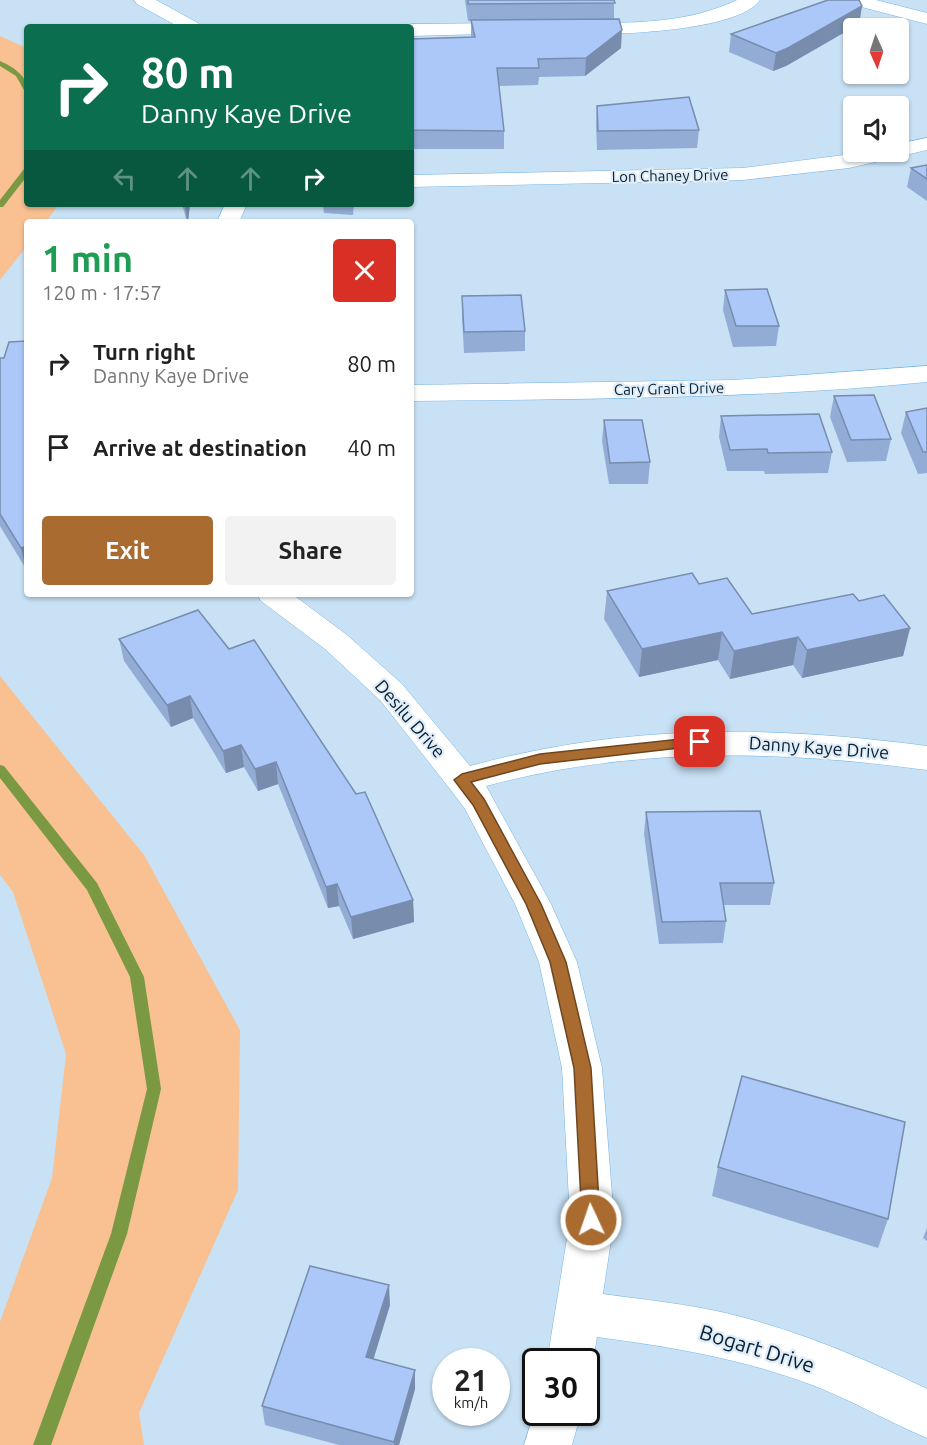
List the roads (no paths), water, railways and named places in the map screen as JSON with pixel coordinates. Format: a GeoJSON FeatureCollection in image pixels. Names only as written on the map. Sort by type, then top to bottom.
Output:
{"type":"FeatureCollection","features":[{"type":"Feature","properties":{"kind":"street"},"geometry":{"type":"LineString","coordinates":[[143,0],[187,24]]}},
{"type":"Feature","properties":{"kind":"street"},"geometry":{"type":"LineString","coordinates":[[559,29],[645,28],[679,24],[709,18],[751,0]]}},
{"type":"Feature","properties":{"kind":"street"},"geometry":{"type":"LineString","coordinates":[[856,0],[927,19]]}},
{"type":"Feature","properties":{"kind":"street"},"geometry":{"type":"LineString","coordinates":[[414,30],[536,29]]}},
{"type":"Feature","properties":{"kind":"street","name":"Lon Chaney Drive"},"geometry":{"type":"LineString","coordinates":[[414,181],[743,174],[849,162],[927,144]]}},
{"type":"Feature","properties":{"kind":"street","name":"Cary Grant Drive"},"geometry":{"type":"LineString","coordinates":[[414,393],[748,388],[874,380],[927,374]]}},
{"type":"Feature","properties":{"kind":"street","name":"Desilu Drive"},"geometry":{"type":"LineString","coordinates":[[276,597],[336,642],[391,692],[479,802],[533,904],[558,962],[582,1068],[591,1220],[573,1348]]}},
{"type":"Feature","properties":{"kind":"street","name":"Danny Kaye Drive"},"geometry":{"type":"LineString","coordinates":[[462,780],[540,759],[700,742],[785,743],[858,748],[927,758]]}},
{"type":"Feature","properties":{"kind":"street","name":"Bogart Drive"},"geometry":{"type":"LineString","coordinates":[[579,1313],[701,1330],[764,1347],[889,1394],[927,1414]]}},
{"type":"Feature","properties":{"kind":"street"},"geometry":{"type":"LineString","coordinates":[[548,1445],[553,1426]]}},
{"type":"Feature","properties":{"kind":"waterway"},"geometry":{"type":"LineString","coordinates":[[0,63],[18,75],[24,84]]}},
{"type":"Feature","properties":{"kind":"waterway"},"geometry":{"type":"LineString","coordinates":[[0,205],[24,175]]}},
{"type":"Feature","properties":{"kind":"waterway"},"geometry":{"type":"LineString","coordinates":[[0,769],[92,887],[137,977],[154,1089],[119,1234],[42,1445]]}}]}
